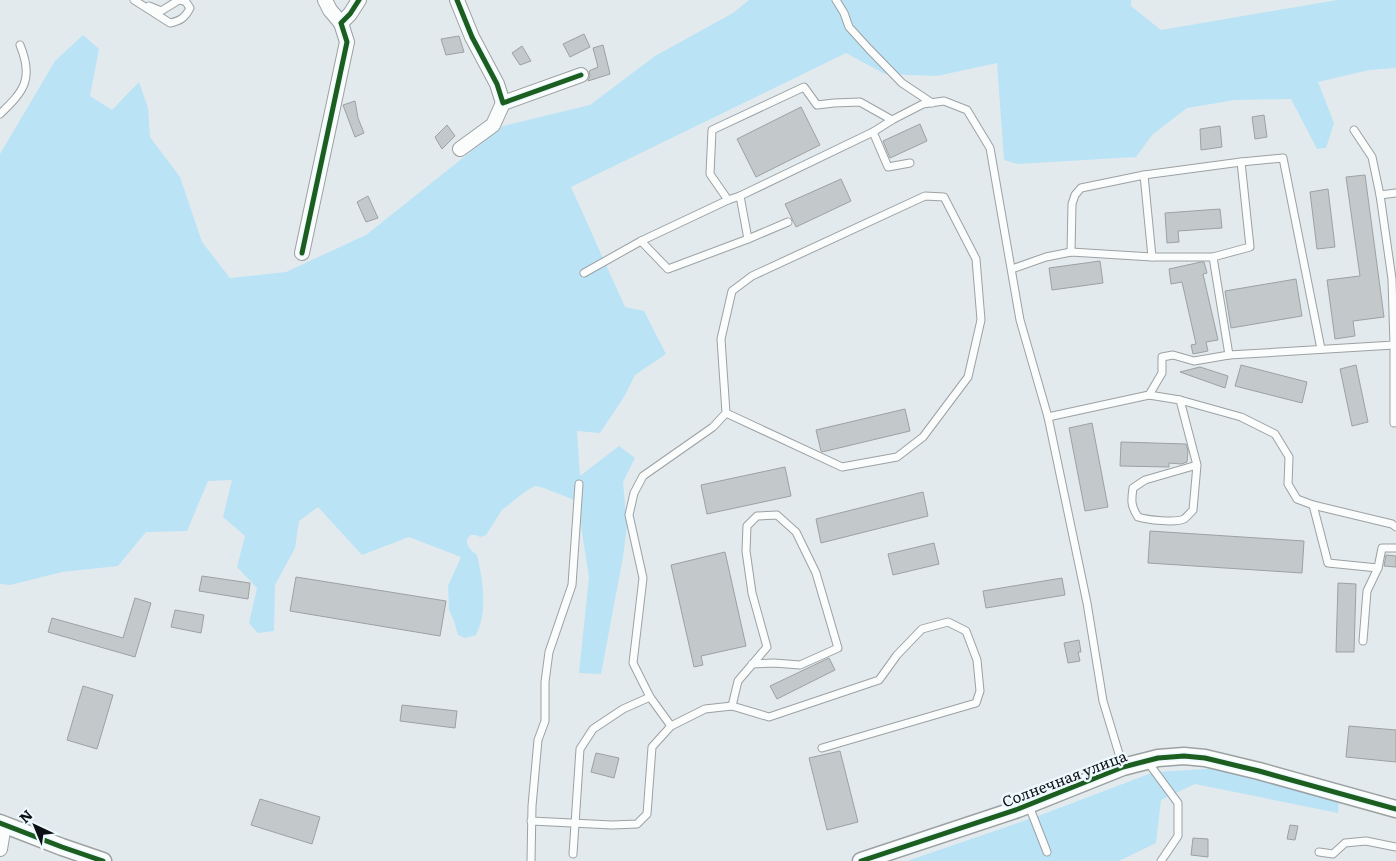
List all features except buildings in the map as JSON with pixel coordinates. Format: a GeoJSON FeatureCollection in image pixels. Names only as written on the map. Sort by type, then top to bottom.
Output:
{"type":"FeatureCollection","features":[{"type":"Feature","properties":{"kind":"street"},"geometry":{"type":"LineString","coordinates":[[302,253],[347,42],[341,23],[330,10],[325,0]]}},
{"type":"Feature","properties":{"kind":"street"},"geometry":{"type":"LineString","coordinates":[[341,23],[350,14],[359,0]]}},
{"type":"Feature","properties":{"kind":"street"},"geometry":{"type":"LineString","coordinates":[[457,0],[472,37],[497,84],[503,103],[493,125],[460,149]]}},
{"type":"Feature","properties":{"kind":"street"},"geometry":{"type":"LineString","coordinates":[[503,103],[581,75]]}},
{"type":"Feature","properties":{"kind":"street","name":"Солнечная улица"},"geometry":{"type":"LineString","coordinates":[[861,861],[895,853],[1028,805],[1123,767],[1158,758],[1184,756],[1205,758],[1396,809]]}},
{"type":"Feature","properties":{"kind":"street"},"geometry":{"type":"LineString","coordinates":[[0,849],[2,824],[103,861]]}},
{"type":"Feature","properties":{"kind":"lane"},"geometry":{"type":"LineString","coordinates":[[134,0],[161,11],[179,0],[186,2],[190,8],[186,16],[179,21],[170,22],[134,0]]}},
{"type":"Feature","properties":{"kind":"lane"},"geometry":{"type":"LineString","coordinates":[[836,0],[844,13],[848,26],[869,49],[902,83],[932,103]]}},
{"type":"Feature","properties":{"kind":"lane"},"geometry":{"type":"LineString","coordinates":[[0,114],[23,88],[27,72],[24,54],[20,45]]}},
{"type":"Feature","properties":{"kind":"lane"},"geometry":{"type":"LineString","coordinates":[[728,200],[710,174],[712,130],[804,87],[817,105],[860,102],[892,120]]}},
{"type":"Feature","properties":{"kind":"lane"},"geometry":{"type":"LineString","coordinates":[[584,273],[641,241],[873,132],[923,104],[944,101],[967,110],[990,148],[1020,320],[1048,417],[1087,603],[1104,701],[1123,767]]}},
{"type":"Feature","properties":{"kind":"lane"},"geometry":{"type":"LineString","coordinates":[[1354,130],[1372,157],[1394,279],[1394,423]]}},
{"type":"Feature","properties":{"kind":"lane"},"geometry":{"type":"LineString","coordinates":[[873,132],[888,167],[910,163]]}},
{"type":"Feature","properties":{"kind":"lane"},"geometry":{"type":"LineString","coordinates":[[1071,252],[1072,204],[1075,195],[1081,188],[1144,175],[1283,158],[1321,349]]}},
{"type":"Feature","properties":{"kind":"lane"},"geometry":{"type":"LineString","coordinates":[[1012,269],[1046,257],[1071,252],[1152,257],[1213,257],[1250,247],[1241,162]]}},
{"type":"Feature","properties":{"kind":"lane"},"geometry":{"type":"LineString","coordinates":[[1144,175],[1152,257]]}},
{"type":"Feature","properties":{"kind":"lane"},"geometry":{"type":"LineString","coordinates":[[1380,195],[1396,192]]}},
{"type":"Feature","properties":{"kind":"lane"},"geometry":{"type":"LineString","coordinates":[[740,196],[748,239]]}},
{"type":"Feature","properties":{"kind":"lane"},"geometry":{"type":"LineString","coordinates":[[671,726],[650,697],[633,663],[643,578],[629,515],[634,493],[643,476],[713,427],[726,413],[721,339],[732,291],[752,276],[925,196],[944,197],[976,259],[982,320],[968,377],[923,437],[897,457],[842,467],[726,413]]}},
{"type":"Feature","properties":{"kind":"lane"},"geometry":{"type":"LineString","coordinates":[[641,241],[668,269],[788,222]]}},
{"type":"Feature","properties":{"kind":"lane"},"geometry":{"type":"LineString","coordinates":[[1213,257],[1229,355]]}},
{"type":"Feature","properties":{"kind":"lane"},"geometry":{"type":"LineString","coordinates":[[1149,395],[1162,373],[1162,357],[1173,355],[1194,361],[1229,355],[1394,345]]}},
{"type":"Feature","properties":{"kind":"lane"},"geometry":{"type":"LineString","coordinates":[[1048,417],[1149,395],[1180,400],[1241,417],[1275,434],[1289,457],[1288,484],[1297,499],[1313,505],[1392,524],[1396,527]]}},
{"type":"Feature","properties":{"kind":"lane"},"geometry":{"type":"LineString","coordinates":[[1180,400],[1197,465],[1193,510],[1184,519],[1157,521],[1138,517],[1132,507],[1133,488],[1145,480],[1197,465]]}},
{"type":"Feature","properties":{"kind":"lane"},"geometry":{"type":"LineString","coordinates":[[531,861],[532,806],[538,740],[545,721],[545,682],[549,652],[572,585],[579,484]]}},
{"type":"Feature","properties":{"kind":"lane"},"geometry":{"type":"LineString","coordinates":[[1313,505],[1328,563],[1378,568]]}},
{"type":"Feature","properties":{"kind":"lane"},"geometry":{"type":"LineString","coordinates":[[732,706],[738,681],[752,664],[767,647],[752,593],[746,551],[746,526],[756,516],[777,515],[796,532],[816,572],[838,648],[800,664],[752,664]]}},
{"type":"Feature","properties":{"kind":"lane"},"geometry":{"type":"LineString","coordinates":[[1363,641],[1367,591],[1378,568],[1382,548],[1396,548]]}},
{"type":"Feature","properties":{"kind":"lane"},"geometry":{"type":"LineString","coordinates":[[532,821],[612,825],[637,824],[647,814],[652,747],[671,726],[705,709],[732,706],[770,717],[878,680],[897,655],[922,629],[948,622],[966,631],[977,660],[980,691],[976,703],[822,748]]}},
{"type":"Feature","properties":{"kind":"lane"},"geometry":{"type":"LineString","coordinates":[[573,854],[580,748],[593,729],[624,708],[650,697]]}},
{"type":"Feature","properties":{"kind":"lane"},"geometry":{"type":"LineString","coordinates":[[1147,761],[1178,803],[1178,836],[1161,861]]}},
{"type":"Feature","properties":{"kind":"lane"},"geometry":{"type":"LineString","coordinates":[[1028,805],[1047,852]]}},
{"type":"Feature","properties":{"kind":"lane"},"geometry":{"type":"LineString","coordinates":[[1319,852],[1333,854],[1345,842],[1366,841],[1396,847]]}},
{"type":"Feature","properties":{"kind":"shaded area"},"geometry":{"type":"Polygon","coordinates":[[[749,0],[1131,0],[1131,6],[1161,30],[1337,0],[1396,0],[1396,68],[1369,70],[1318,82],[1334,123],[1326,148],[1317,149],[1291,99],[1235,100],[1187,108],[1152,135],[1136,157],[1017,164],[1004,160],[997,63],[937,76],[885,74],[846,53],[571,187],[625,307],[644,311],[666,354],[635,375],[624,397],[600,433],[577,431],[580,476],[619,446],[635,458],[623,482],[627,526],[601,674],[579,673],[589,577],[577,501],[535,486],[502,510],[486,535],[480,537],[471,535],[467,539],[469,547],[477,555],[481,575],[483,606],[480,626],[476,635],[465,638],[458,635],[449,610],[448,586],[461,557],[409,537],[362,555],[318,507],[299,521],[295,548],[275,585],[274,631],[258,633],[249,623],[257,588],[237,567],[245,536],[223,517],[232,480],[208,481],[187,531],[146,532],[118,566],[62,572],[10,585],[0,584],[0,154],[55,61],[83,35],[99,49],[90,96],[112,110],[139,82],[148,108],[150,137],[180,177],[202,242],[230,278],[286,272],[366,235],[503,126],[590,105],[655,56],[733,13],[749,0]]]}},
{"type":"Feature","properties":{"kind":"shaded area"},"geometry":{"type":"Polygon","coordinates":[[[1225,768],[1339,798],[1338,813],[1195,784],[1161,800],[1156,843],[1119,861],[907,861],[1041,815],[1154,772],[1225,768]]]}},
{"type":"Feature","properties":{"kind":"cycle path"},"geometry":{"type":"LineString","coordinates":[[302,253],[347,42],[341,23],[350,14],[359,0]]}},
{"type":"Feature","properties":{"kind":"cycle path"},"geometry":{"type":"LineString","coordinates":[[457,0],[472,37],[497,84],[503,103],[581,75]]}},
{"type":"Feature","properties":{"kind":"cycle path"},"geometry":{"type":"LineString","coordinates":[[861,861],[1018,809],[1123,767],[1158,758],[1184,756],[1205,758],[1396,809]]}},
{"type":"Feature","properties":{"kind":"cycle path"},"geometry":{"type":"LineString","coordinates":[[0,823],[103,861]]}}]}
